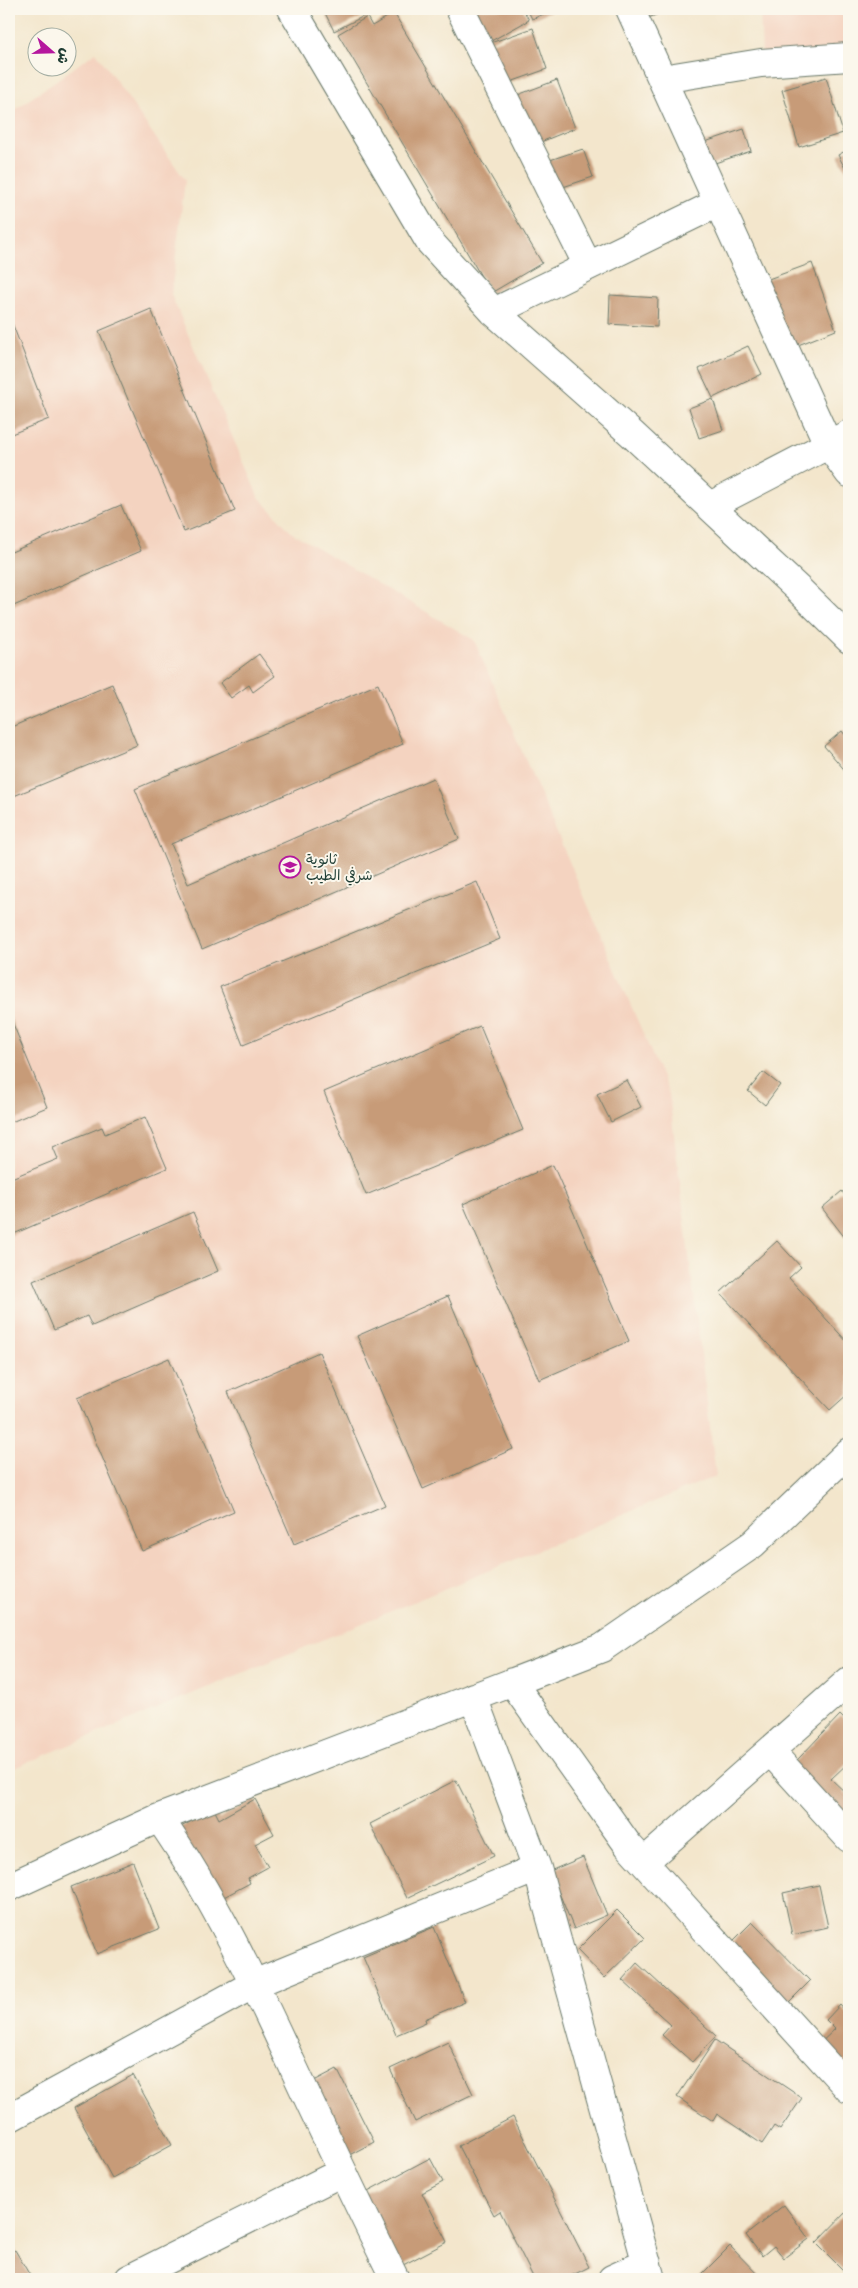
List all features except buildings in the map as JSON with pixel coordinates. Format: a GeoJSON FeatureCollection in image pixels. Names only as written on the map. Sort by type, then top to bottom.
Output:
{"type":"FeatureCollection","features":[{"type":"Feature","properties":{"kind":"street"},"geometry":{"type":"LineString","coordinates":[[292,9],[429,241],[494,312],[710,506],[849,639]]}},
{"type":"Feature","properties":{"kind":"street"},"geometry":{"type":"LineString","coordinates":[[460,9],[588,266]]}},
{"type":"Feature","properties":{"kind":"street"},"geometry":{"type":"LineString","coordinates":[[630,9],[718,203],[839,439],[849,473]]}},
{"type":"Feature","properties":{"kind":"street"},"geometry":{"type":"LineString","coordinates":[[662,79],[761,62],[849,56]]}},
{"type":"Feature","properties":{"kind":"street"},"geometry":{"type":"LineString","coordinates":[[494,312],[718,203]]}},
{"type":"Feature","properties":{"kind":"street"},"geometry":{"type":"LineString","coordinates":[[710,506],[839,439]]}},
{"type":"Feature","properties":{"kind":"street"},"geometry":{"type":"LineString","coordinates":[[9,1887],[159,1818],[602,1648],[753,1544],[849,1452]]}},
{"type":"Feature","properties":{"kind":"street"},"geometry":{"type":"LineString","coordinates":[[644,1862],[849,1681]]}},
{"type":"Feature","properties":{"kind":"street"},"geometry":{"type":"LineString","coordinates":[[512,1682],[628,1845],[849,2089]]}},
{"type":"Feature","properties":{"kind":"street"},"geometry":{"type":"LineString","coordinates":[[473,1698],[537,1868],[649,2271],[612,2279]]}},
{"type":"Feature","properties":{"kind":"street"},"geometry":{"type":"LineString","coordinates":[[770,1751],[849,1838]]}},
{"type":"Feature","properties":{"kind":"street"},"geometry":{"type":"LineString","coordinates":[[159,1818],[194,1872],[254,1984],[342,2172],[395,2279]]}},
{"type":"Feature","properties":{"kind":"street"},"geometry":{"type":"LineString","coordinates":[[9,2118],[254,1984],[537,1868]]}},
{"type":"Feature","properties":{"kind":"street"},"geometry":{"type":"LineString","coordinates":[[129,2279],[342,2172]]}},
{"type":"Feature","properties":{"kind":"shaded area"},"geometry":{"type":"Polygon","coordinates":[[[760,9],[849,9],[849,51],[762,55],[760,9]]]}},
{"type":"Feature","properties":{"kind":"shaded area","name":"ثانوية شرفي الطيب"},"geometry":{"type":"Polygon","coordinates":[[[96,52],[185,180],[171,295],[258,496],[292,533],[474,640],[669,1094],[716,1476],[9,1770],[9,114],[60,78],[78,78],[78,65],[96,52]]]}},
{"type":"Feature","properties":{"kind":"place","name":"ثانوية شرفي الطيب"},"geometry":{"type":"Point","coordinates":[290,867]}}]}
